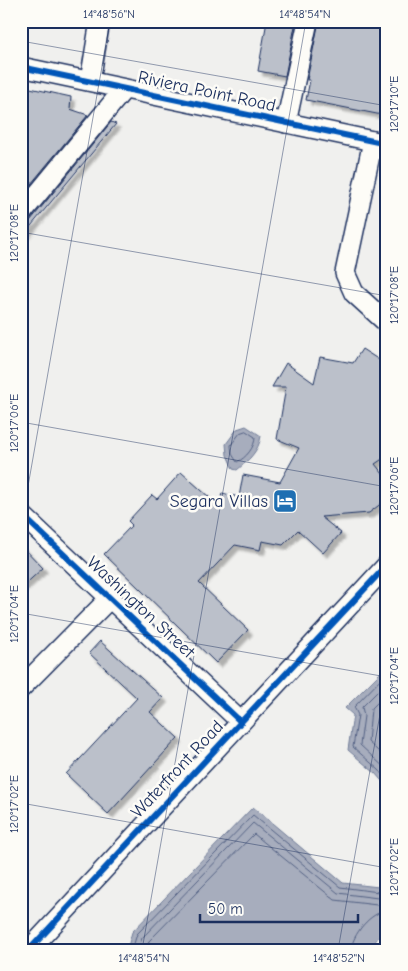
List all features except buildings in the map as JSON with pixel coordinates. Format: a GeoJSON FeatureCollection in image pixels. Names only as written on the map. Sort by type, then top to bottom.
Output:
{"type":"FeatureCollection","features":[{"type":"Feature","properties":{"kind":"street"},"geometry":{"type":"LineString","coordinates":[[90,81],[100,21]]}},
{"type":"Feature","properties":{"kind":"street"},"geometry":{"type":"LineString","coordinates":[[286,123],[308,21]]}},
{"type":"Feature","properties":{"kind":"street","name":"Riviera Point Road"},"geometry":{"type":"LineString","coordinates":[[21,67],[380,143]]}},
{"type":"Feature","properties":{"kind":"street"},"geometry":{"type":"LineString","coordinates":[[21,214],[124,89]]}},
{"type":"Feature","properties":{"kind":"street"},"geometry":{"type":"LineString","coordinates":[[380,143],[345,273],[354,293],[387,323]]}},
{"type":"Feature","properties":{"kind":"street","name":"Washington Street"},"geometry":{"type":"LineString","coordinates":[[21,514],[241,722]]}},
{"type":"Feature","properties":{"kind":"street","name":"Waterfront Road"},"geometry":{"type":"LineString","coordinates":[[29,950],[387,565]]}},
{"type":"Feature","properties":{"kind":"street"},"geometry":{"type":"LineString","coordinates":[[21,688],[109,599]]}},
{"type":"Feature","properties":{"kind":"water"},"geometry":{"type":"Polygon","coordinates":[[[246,426],[261,436],[260,441],[249,459],[237,470],[233,469],[227,455],[226,444],[237,429],[246,426]]]}},
{"type":"Feature","properties":{"kind":"water"},"geometry":{"type":"Polygon","coordinates":[[[387,666],[387,787],[375,773],[348,750],[353,715],[345,708],[387,666]]]}},
{"type":"Feature","properties":{"kind":"water"},"geometry":{"type":"Polygon","coordinates":[[[253,807],[343,883],[379,887],[384,877],[387,879],[387,927],[368,950],[127,950],[132,932],[253,807]]]}},
{"type":"Feature","properties":{"kind":"cycle path"},"geometry":{"type":"LineString","coordinates":[[21,67],[387,144]]}},
{"type":"Feature","properties":{"kind":"cycle path"},"geometry":{"type":"LineString","coordinates":[[21,514],[241,722]]}},
{"type":"Feature","properties":{"kind":"cycle path"},"geometry":{"type":"LineString","coordinates":[[29,950],[387,565]]}},
{"type":"Feature","properties":{"kind":"place","name":"Segara Villas"},"geometry":{"type":"Point","coordinates":[285,501]}}]}
